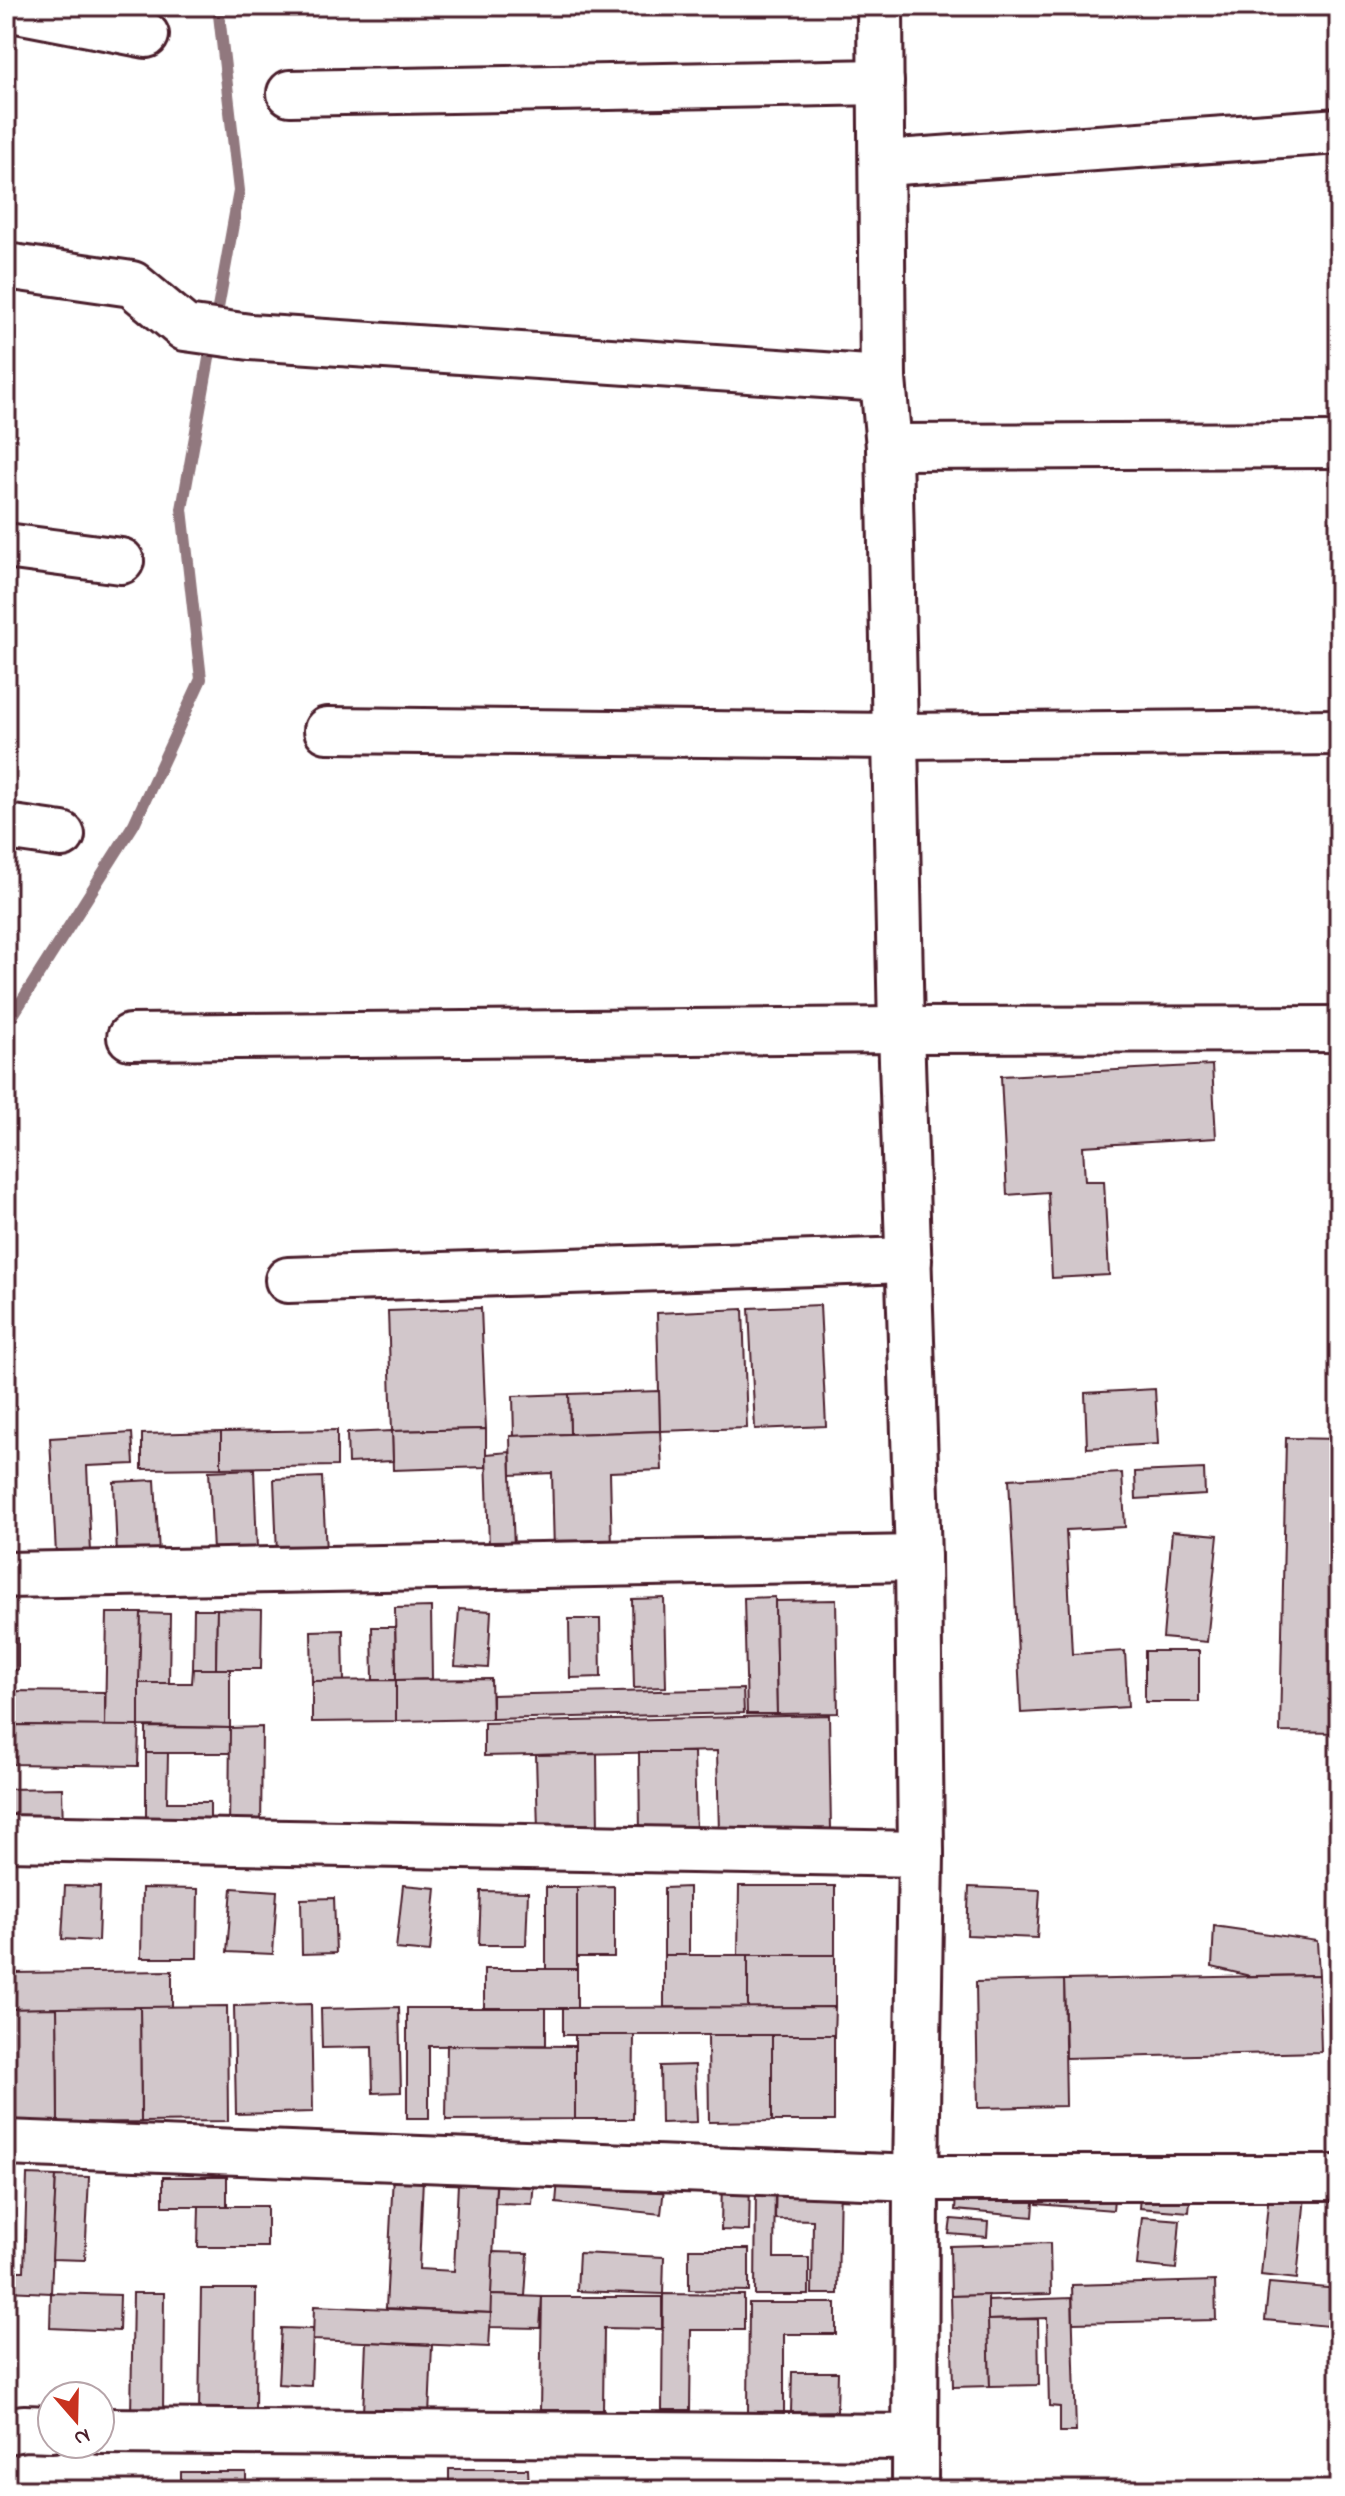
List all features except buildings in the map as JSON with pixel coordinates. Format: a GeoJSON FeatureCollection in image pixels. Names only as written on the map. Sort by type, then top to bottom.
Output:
{"type":"FeatureCollection","features":[{"type":"Feature","properties":{"kind":"street"},"geometry":{"type":"LineString","coordinates":[[880,6],[883,379],[889,447],[901,1030],[918,1558],[921,1854],[913,2437],[915,2490]]}},
{"type":"Feature","properties":{"kind":"street"},"geometry":{"type":"LineString","coordinates":[[6,8],[146,35]]}},
{"type":"Feature","properties":{"kind":"street"},"geometry":{"type":"LineString","coordinates":[[290,93],[881,82]]}},
{"type":"Feature","properties":{"kind":"street"},"geometry":{"type":"LineString","coordinates":[[883,163],[1339,131]]}},
{"type":"Feature","properties":{"kind":"street"},"geometry":{"type":"LineString","coordinates":[[6,266],[132,284],[185,328],[250,337],[883,379]]}},
{"type":"Feature","properties":{"kind":"street"},"geometry":{"type":"LineString","coordinates":[[889,447],[1339,445]]}},
{"type":"Feature","properties":{"kind":"street"},"geometry":{"type":"LineString","coordinates":[[6,546],[121,561]]}},
{"type":"Feature","properties":{"kind":"street"},"geometry":{"type":"LineString","coordinates":[[327,730],[897,736],[1339,732]]}},
{"type":"Feature","properties":{"kind":"street"},"geometry":{"type":"LineString","coordinates":[[6,827],[62,835]]}},
{"type":"Feature","properties":{"kind":"street"},"geometry":{"type":"LineString","coordinates":[[130,1037],[1339,1029]]}},
{"type":"Feature","properties":{"kind":"street"},"geometry":{"type":"LineString","coordinates":[[288,1280],[909,1260]]}},
{"type":"Feature","properties":{"kind":"street"},"geometry":{"type":"LineString","coordinates":[[6,1575],[918,1558]]}},
{"type":"Feature","properties":{"kind":"street"},"geometry":{"type":"LineString","coordinates":[[6,1838],[921,1854]]}},
{"type":"Feature","properties":{"kind":"street"},"geometry":{"type":"LineString","coordinates":[[6,2143],[916,2178],[1339,2178]]}},
{"type":"Feature","properties":{"kind":"street"},"geometry":{"type":"LineString","coordinates":[[116,2431],[913,2437]]}},
{"type":"Feature","properties":{"kind":"waterway"},"geometry":{"type":"LineString","coordinates":[[6,1026],[134,824],[201,679],[182,509],[239,191],[218,6]]}}]}
